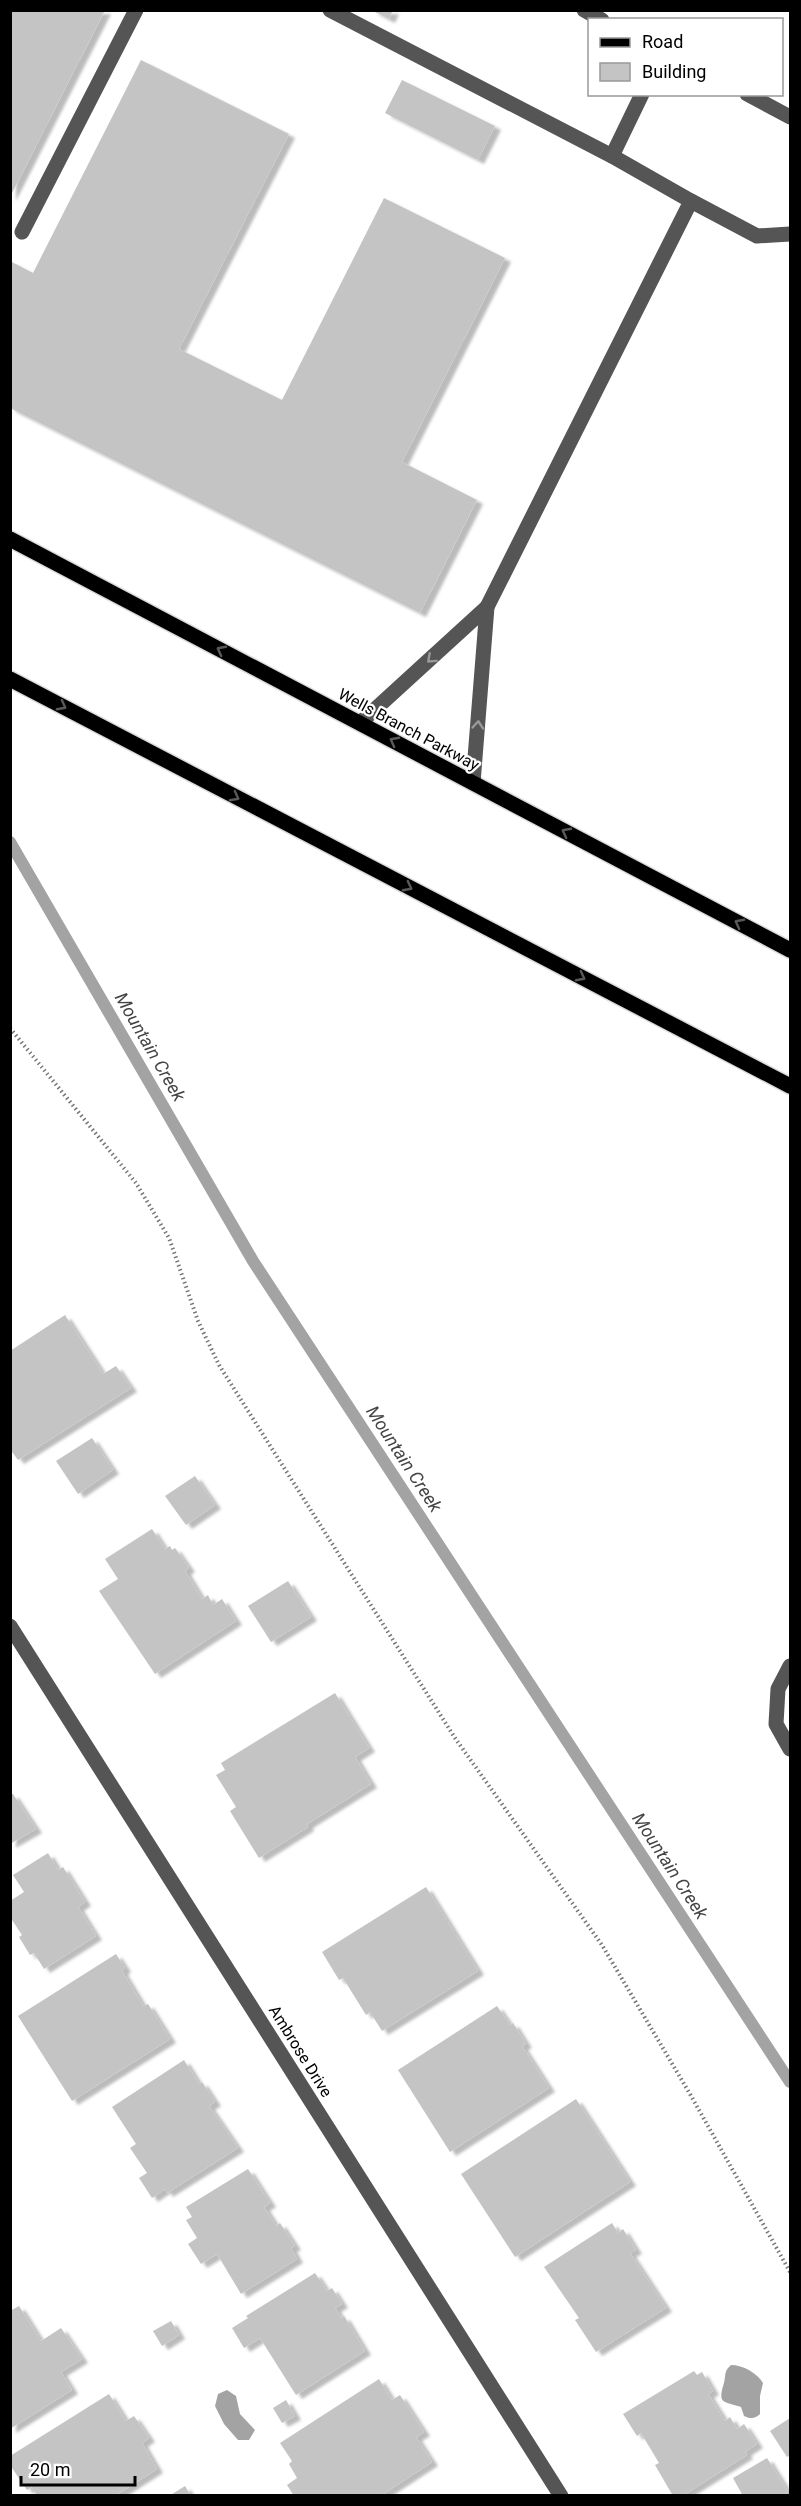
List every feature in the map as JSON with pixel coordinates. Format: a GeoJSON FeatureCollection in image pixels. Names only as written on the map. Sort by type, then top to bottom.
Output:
{"type":"FeatureCollection","features":[{"type":"Feature","properties":{"kind":"main road","name":"Wells Branch Parkway"},"geometry":{"type":"LineString","coordinates":[[10,539],[790,950]]}},
{"type":"Feature","properties":{"kind":"main road"},"geometry":{"type":"LineString","coordinates":[[10,680],[790,1086]]}},
{"type":"Feature","properties":{"kind":"street"},"geometry":{"type":"LineString","coordinates":[[22,232],[136,10]]}},
{"type":"Feature","properties":{"kind":"street"},"geometry":{"type":"LineString","coordinates":[[330,10],[612,156],[758,236],[790,234]]}},
{"type":"Feature","properties":{"kind":"street"},"geometry":{"type":"LineString","coordinates":[[584,10],[598,18]]}},
{"type":"Feature","properties":{"kind":"street"},"geometry":{"type":"LineString","coordinates":[[612,156],[641,96]]}},
{"type":"Feature","properties":{"kind":"street"},"geometry":{"type":"LineString","coordinates":[[751,96],[790,117]]}},
{"type":"Feature","properties":{"kind":"street"},"geometry":{"type":"LineString","coordinates":[[360,723],[487,607],[691,201]]}},
{"type":"Feature","properties":{"kind":"street"},"geometry":{"type":"LineString","coordinates":[[473,783],[487,607]]}},
{"type":"Feature","properties":{"kind":"street","name":"Ambrose Drive"},"geometry":{"type":"LineString","coordinates":[[10,1626],[561,2496]]}},
{"type":"Feature","properties":{"kind":"street"},"geometry":{"type":"LineString","coordinates":[[790,1666],[778,1689],[776,1724],[790,1749]]}},
{"type":"Feature","properties":{"kind":"path"},"geometry":{"type":"LineString","coordinates":[[10,1028],[136,1183],[169,1238],[198,1321],[219,1365],[455,1738],[602,1946],[690,2094],[790,2272]]}},
{"type":"Feature","properties":{"kind":"shaded area"},"geometry":{"type":"Polygon","coordinates":[[[731,2365],[749,2370],[763,2383],[760,2414],[756,2417],[744,2416],[741,2407],[726,2403],[722,2399],[727,2369],[731,2365]]]}},
{"type":"Feature","properties":{"kind":"shaded area"},"geometry":{"type":"Polygon","coordinates":[[[227,2390],[236,2396],[240,2414],[255,2430],[249,2440],[238,2440],[224,2424],[215,2406],[218,2394],[227,2390]]]}},
{"type":"Feature","properties":{"kind":"building"},"geometry":{"type":"Polygon","coordinates":[[[10,10],[105,10],[10,197],[10,10]]]}},
{"type":"Feature","properties":{"kind":"building"},"geometry":{"type":"Polygon","coordinates":[[[371,10],[393,10],[389,19],[371,10]]]}},
{"type":"Feature","properties":{"kind":"building"},"geometry":{"type":"Polygon","coordinates":[[[141,60],[289,134],[179,349],[282,400],[384,198],[505,258],[402,462],[477,500],[420,613],[10,408],[10,261],[33,273],[141,60]]]}},
{"type":"Feature","properties":{"kind":"building"},"geometry":{"type":"Polygon","coordinates":[[[402,80],[495,126],[478,160],[385,113],[402,80]]]}},
{"type":"Feature","properties":{"kind":"building"},"geometry":{"type":"Polygon","coordinates":[[[65,1315],[103,1374],[116,1366],[131,1388],[18,1460],[10,1449],[10,1351],[65,1315]]]}},
{"type":"Feature","properties":{"kind":"building"},"geometry":{"type":"Polygon","coordinates":[[[92,1438],[113,1470],[78,1494],[56,1461],[92,1438]]]}},
{"type":"Feature","properties":{"kind":"building"},"geometry":{"type":"Polygon","coordinates":[[[195,1476],[215,1505],[186,1525],[165,1496],[195,1476]]]}},
{"type":"Feature","properties":{"kind":"building"},"geometry":{"type":"Polygon","coordinates":[[[152,1529],[165,1549],[170,1546],[172,1550],[175,1548],[189,1568],[185,1571],[202,1599],[208,1595],[213,1605],[222,1599],[236,1621],[155,1674],[99,1591],[118,1579],[105,1559],[152,1529]]]}},
{"type":"Feature","properties":{"kind":"building"},"geometry":{"type":"Polygon","coordinates":[[[288,1581],[311,1617],[271,1642],[248,1606],[288,1581]]]}},
{"type":"Feature","properties":{"kind":"building"},"geometry":{"type":"Polygon","coordinates":[[[335,1693],[369,1748],[355,1757],[371,1784],[307,1824],[308,1827],[259,1858],[230,1811],[236,1807],[216,1775],[225,1770],[221,1763],[335,1693]]]}},
{"type":"Feature","properties":{"kind":"building"},"geometry":{"type":"Polygon","coordinates":[[[13,1794],[36,1829],[10,1844],[10,1795],[13,1794]]]}},
{"type":"Feature","properties":{"kind":"building"},"geometry":{"type":"Polygon","coordinates":[[[48,1853],[58,1870],[63,1867],[85,1902],[78,1907],[96,1936],[44,1969],[34,1953],[30,1955],[19,1937],[22,1935],[10,1917],[10,1901],[24,1892],[13,1875],[48,1853]]]}},
{"type":"Feature","properties":{"kind":"building"},"geometry":{"type":"Polygon","coordinates":[[[426,1887],[478,1971],[382,2031],[370,2012],[366,2015],[343,1978],[339,1980],[322,1952],[426,1887]]]}},
{"type":"Feature","properties":{"kind":"building"},"geometry":{"type":"Polygon","coordinates":[[[116,1954],[125,1968],[122,1971],[143,2006],[148,2004],[170,2039],[72,2101],[18,2016],[116,1954]]]}},
{"type":"Feature","properties":{"kind":"building"},"geometry":{"type":"Polygon","coordinates":[[[497,2006],[510,2025],[513,2023],[526,2044],[522,2046],[549,2088],[450,2152],[398,2070],[497,2006]]]}},
{"type":"Feature","properties":{"kind":"building"},"geometry":{"type":"Polygon","coordinates":[[[184,2060],[199,2084],[202,2082],[215,2102],[209,2106],[238,2148],[167,2193],[165,2189],[152,2198],[139,2178],[147,2173],[130,2148],[136,2144],[112,2107],[184,2060]]]}},
{"type":"Feature","properties":{"kind":"building"},"geometry":{"type":"Polygon","coordinates":[[[576,2099],[630,2182],[515,2257],[461,2174],[576,2099]]]}},
{"type":"Feature","properties":{"kind":"building"},"geometry":{"type":"Polygon","coordinates":[[[248,2169],[270,2203],[264,2207],[276,2226],[280,2223],[295,2246],[291,2248],[297,2259],[241,2294],[217,2254],[201,2264],[188,2244],[197,2238],[186,2220],[192,2217],[186,2207],[248,2169]]]}},
{"type":"Feature","properties":{"kind":"building"},"geometry":{"type":"Polygon","coordinates":[[[612,2223],[618,2233],[623,2229],[636,2250],[630,2253],[666,2308],[596,2352],[575,2320],[579,2318],[544,2267],[612,2223]]]}},
{"type":"Feature","properties":{"kind":"building"},"geometry":{"type":"Polygon","coordinates":[[[315,2273],[327,2291],[332,2288],[342,2304],[335,2308],[341,2318],[344,2316],[365,2351],[296,2395],[260,2338],[244,2348],[232,2328],[248,2318],[246,2316],[315,2273]]]}},
{"type":"Feature","properties":{"kind":"building"},"geometry":{"type":"Polygon","coordinates":[[[19,2306],[41,2341],[61,2328],[82,2359],[61,2372],[72,2390],[10,2429],[10,2311],[19,2306]]]}},
{"type":"Feature","properties":{"kind":"building"},"geometry":{"type":"Polygon","coordinates":[[[171,2321],[179,2335],[162,2346],[153,2331],[171,2321]]]}},
{"type":"Feature","properties":{"kind":"building"},"geometry":{"type":"Polygon","coordinates":[[[694,2371],[697,2375],[702,2372],[713,2391],[708,2394],[725,2421],[730,2417],[737,2429],[744,2424],[757,2444],[745,2452],[747,2455],[682,2496],[673,2496],[655,2465],[659,2463],[641,2433],[637,2436],[623,2414],[694,2371]]]}},
{"type":"Feature","properties":{"kind":"building"},"geometry":{"type":"Polygon","coordinates":[[[379,2379],[392,2400],[400,2395],[424,2432],[416,2437],[432,2462],[380,2496],[294,2496],[287,2485],[297,2478],[289,2464],[292,2461],[280,2443],[379,2379]]]}},
{"type":"Feature","properties":{"kind":"building"},"geometry":{"type":"Polygon","coordinates":[[[109,2394],[126,2421],[134,2416],[149,2438],[142,2443],[157,2469],[115,2496],[37,2496],[32,2487],[27,2490],[10,2465],[10,2456],[109,2394]]]}},
{"type":"Feature","properties":{"kind":"building"},"geometry":{"type":"Polygon","coordinates":[[[286,2400],[295,2416],[282,2423],[273,2408],[286,2400]]]}},
{"type":"Feature","properties":{"kind":"building"},"geometry":{"type":"Polygon","coordinates":[[[790,2418],[790,2455],[787,2457],[770,2431],[790,2418]]]}},
{"type":"Feature","properties":{"kind":"building"},"geometry":{"type":"Polygon","coordinates":[[[767,2458],[788,2492],[782,2496],[743,2496],[733,2478],[767,2458]]]}},
{"type":"Feature","properties":{"kind":"building"},"geometry":{"type":"Polygon","coordinates":[[[185,2486],[191,2496],[169,2496],[185,2486]]]}},
{"type":"Feature","properties":{"kind":"waterway","name":"Mountain Creek"},"geometry":{"type":"LineString","coordinates":[[10,842],[253,1261],[790,2082]]}}]}
